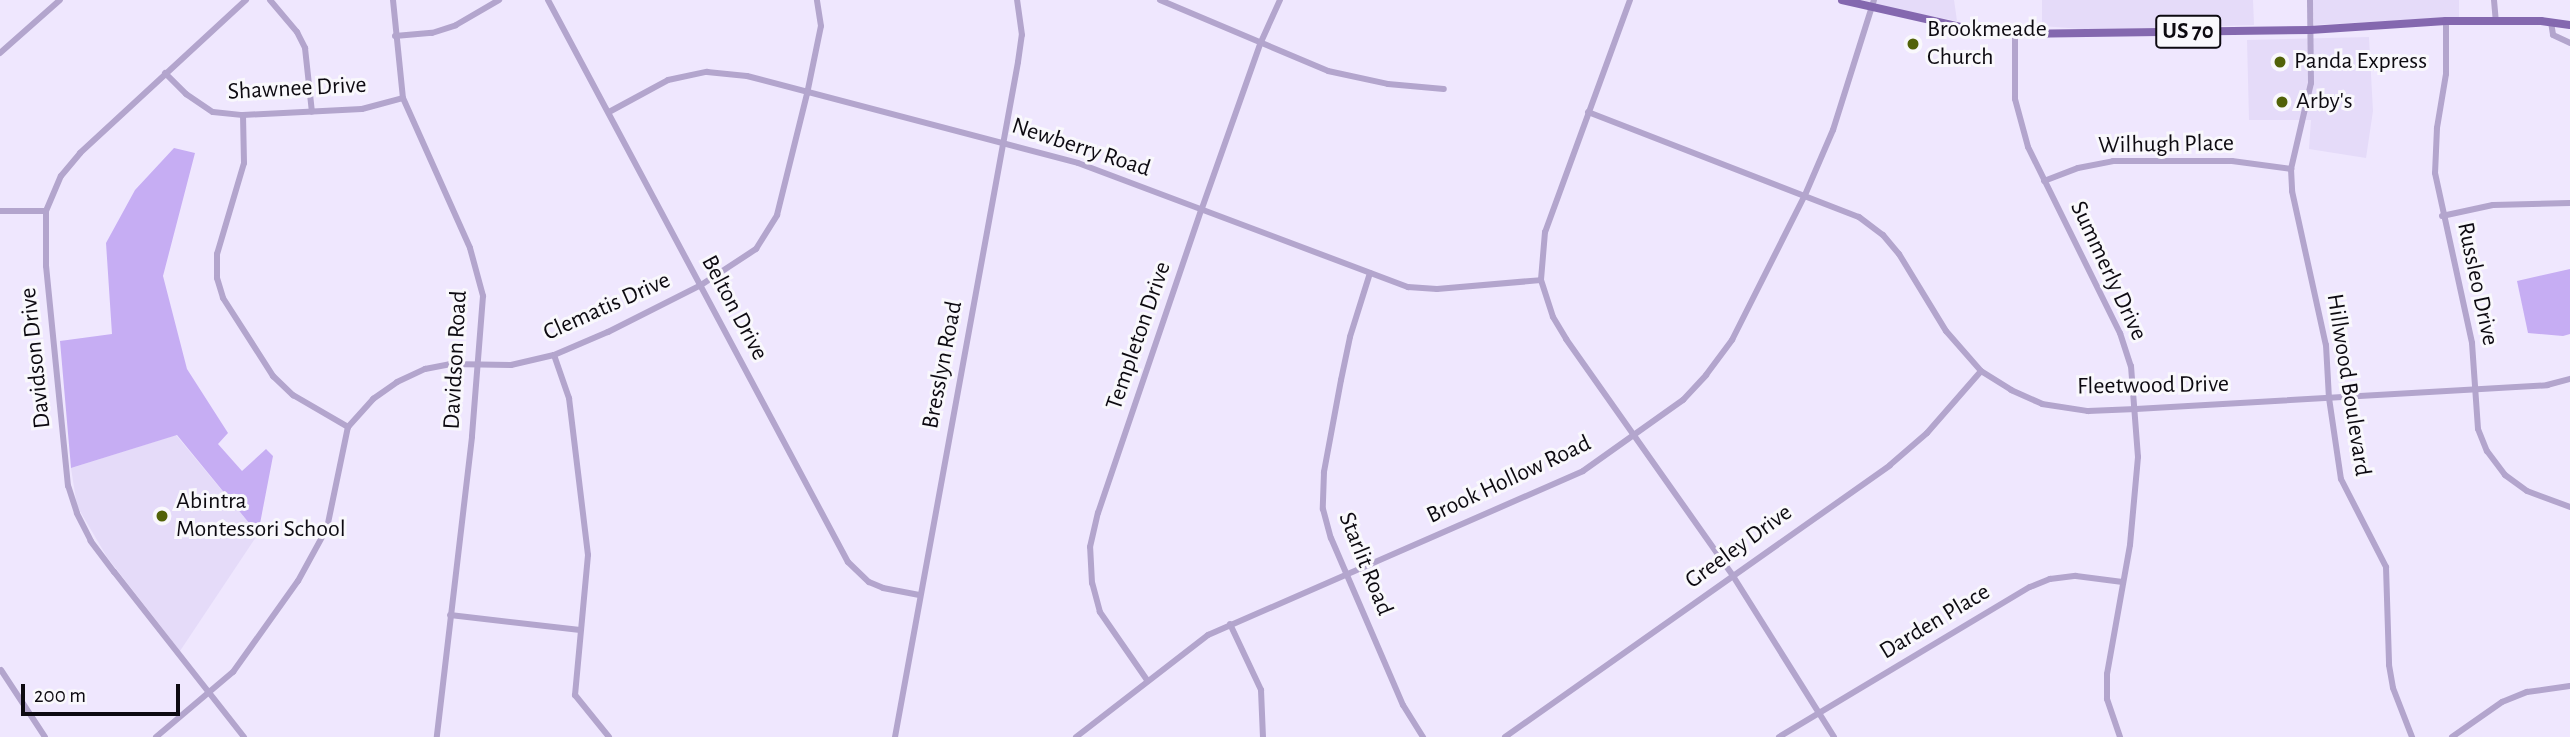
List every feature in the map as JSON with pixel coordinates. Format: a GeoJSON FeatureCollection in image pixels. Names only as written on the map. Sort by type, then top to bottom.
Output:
{"type":"FeatureCollection","features":[{"type":"Feature","properties":{"kind":"main road","name":"US 70"},"geometry":{"type":"LineString","coordinates":[[1842,0],[2015,34],[2310,30],[2446,21],[2551,22],[2570,25]]}},
{"type":"Feature","properties":{"kind":"street"},"geometry":{"type":"LineString","coordinates":[[0,53],[60,0]]}},
{"type":"Feature","properties":{"kind":"street","name":"Davidson Drive"},"geometry":{"type":"LineString","coordinates":[[244,737],[109,566],[91,541],[77,513],[68,486],[46,266],[46,211],[61,176],[80,153],[246,0]]}},
{"type":"Feature","properties":{"kind":"street"},"geometry":{"type":"LineString","coordinates":[[270,0],[297,32],[305,48],[312,112]]}},
{"type":"Feature","properties":{"kind":"street","name":"Davidson Road"},"geometry":{"type":"LineString","coordinates":[[393,0],[402,98],[477,269],[483,296],[478,365],[437,737]]}},
{"type":"Feature","properties":{"kind":"street"},"geometry":{"type":"LineString","coordinates":[[395,36],[432,33],[456,25],[499,0]]}},
{"type":"Feature","properties":{"kind":"street","name":"Belton Drive"},"geometry":{"type":"LineString","coordinates":[[548,0],[848,562],[869,582],[883,588],[919,595]]}},
{"type":"Feature","properties":{"kind":"street","name":"Clematis Drive"},"geometry":{"type":"LineString","coordinates":[[348,426],[373,399],[407,376],[450,364],[511,365],[554,355],[608,332],[701,285],[747,257],[778,215],[821,26],[817,0]]}},
{"type":"Feature","properties":{"kind":"street"},"geometry":{"type":"LineString","coordinates":[[1018,1],[1027,0]]}},
{"type":"Feature","properties":{"kind":"street"},"geometry":{"type":"LineString","coordinates":[[1160,0],[1328,71],[1355,78],[1444,89]]}},
{"type":"Feature","properties":{"kind":"street","name":"Templeton Drive"},"geometry":{"type":"LineString","coordinates":[[1146,680],[1100,612],[1092,583],[1090,547],[1098,513],[1201,211],[1261,42],[1280,0]]}},
{"type":"Feature","properties":{"kind":"street"},"geometry":{"type":"LineString","coordinates":[[1630,0],[1545,232],[1541,280],[1553,317],[1566,339],[1734,576],[1834,737]]}},
{"type":"Feature","properties":{"kind":"street","name":"Hillwood Boulevard"},"geometry":{"type":"LineString","coordinates":[[2310,0],[2311,82],[2291,169],[2296,221],[2326,345],[2329,398],[2341,479],[2386,567],[2389,665],[2393,688],[2412,737]]}},
{"type":"Feature","properties":{"kind":"street"},"geometry":{"type":"LineString","coordinates":[[2494,0],[2496,21]]}},
{"type":"Feature","properties":{"kind":"street","name":"Bresslyn Road"},"geometry":{"type":"LineString","coordinates":[[895,737],[1004,142],[1021,35],[1018,1]]}},
{"type":"Feature","properties":{"kind":"street","name":"Brook Hollow Road"},"geometry":{"type":"LineString","coordinates":[[1076,737],[1146,680],[1208,635],[1583,471],[1683,400],[1721,356],[1805,195],[1833,130],[1872,4]]}},
{"type":"Feature","properties":{"kind":"street","name":"Russleo Drive"},"geometry":{"type":"LineString","coordinates":[[2446,21],[2446,74],[2435,153],[2435,173],[2442,216],[2472,340],[2478,429],[2495,463],[2527,491],[2570,507]]}},
{"type":"Feature","properties":{"kind":"street"},"geometry":{"type":"LineString","coordinates":[[2551,22],[2553,35],[2570,43]]}},
{"type":"Feature","properties":{"kind":"street","name":"Summerly Drive"},"geometry":{"type":"LineString","coordinates":[[2015,34],[2015,99],[2028,147],[2120,333],[2131,366],[2138,457],[2123,582],[2107,681],[2107,699],[2120,737]]}},
{"type":"Feature","properties":{"kind":"street","name":"Newberry Road"},"geometry":{"type":"LineString","coordinates":[[609,112],[668,80],[706,72],[747,76],[807,94],[1079,163],[1201,211],[1370,273],[1419,288],[1541,280]]}},
{"type":"Feature","properties":{"kind":"street","name":"Shawnee Drive"},"geometry":{"type":"LineString","coordinates":[[165,73],[186,94],[213,112],[312,112],[362,108],[402,98]]}},
{"type":"Feature","properties":{"kind":"street","name":"Fleetwood Drive"},"geometry":{"type":"LineString","coordinates":[[1588,112],[1859,217],[1883,235],[1899,254],[1946,331],[1981,371],[2011,390],[2042,404],[2088,411],[2136,409],[2475,387],[2547,385],[2570,379]]}},
{"type":"Feature","properties":{"kind":"street"},"geometry":{"type":"LineString","coordinates":[[156,737],[233,672],[255,645],[298,581],[327,528],[348,426],[293,395],[273,376],[223,298],[217,278],[217,254],[244,163],[243,114]]}},
{"type":"Feature","properties":{"kind":"street","name":"Wilhugh Place"},"geometry":{"type":"LineString","coordinates":[[2044,181],[2078,168],[2113,161],[2232,161],[2291,169]]}},
{"type":"Feature","properties":{"kind":"street"},"geometry":{"type":"LineString","coordinates":[[2442,216],[2503,204],[2570,203]]}},
{"type":"Feature","properties":{"kind":"street"},"geometry":{"type":"LineString","coordinates":[[0,211],[46,211]]}},
{"type":"Feature","properties":{"kind":"street","name":"Starlit Road"},"geometry":{"type":"LineString","coordinates":[[1370,273],[1350,337],[1322,486],[1326,523],[1403,705],[1423,737]]}},
{"type":"Feature","properties":{"kind":"street"},"geometry":{"type":"LineString","coordinates":[[554,355],[569,398],[581,479],[588,555],[575,695],[609,737]]}},
{"type":"Feature","properties":{"kind":"street","name":"Greeley Drive"},"geometry":{"type":"LineString","coordinates":[[1505,737],[1904,453],[1927,433],[1981,371]]}},
{"type":"Feature","properties":{"kind":"street","name":"Darden Place"},"geometry":{"type":"LineString","coordinates":[[1779,737],[2030,587],[2050,579],[2076,576],[2123,582]]}},
{"type":"Feature","properties":{"kind":"street"},"geometry":{"type":"LineString","coordinates":[[450,615],[580,631]]}},
{"type":"Feature","properties":{"kind":"street"},"geometry":{"type":"LineString","coordinates":[[1230,624],[1261,690],[1263,737]]}},
{"type":"Feature","properties":{"kind":"street"},"geometry":{"type":"LineString","coordinates":[[1,670],[45,737]]}},
{"type":"Feature","properties":{"kind":"street"},"geometry":{"type":"LineString","coordinates":[[2452,737],[2502,702],[2527,692],[2570,686]]}},
{"type":"Feature","properties":{"kind":"shaded area"},"geometry":{"type":"Polygon","coordinates":[[[1859,0],[1954,0],[1957,21],[1893,9],[1859,0]]]}},
{"type":"Feature","properties":{"kind":"shaded area"},"geometry":{"type":"Polygon","coordinates":[[[2042,0],[2253,0],[2254,25],[2095,30],[2042,26],[2042,0]]]}},
{"type":"Feature","properties":{"kind":"shaded area"},"geometry":{"type":"Polygon","coordinates":[[[2313,0],[2459,0],[2459,17],[2314,25],[2313,0]]]}},
{"type":"Feature","properties":{"kind":"shaded area"},"geometry":{"type":"Polygon","coordinates":[[[2369,37],[2373,111],[2366,158],[2309,149],[2311,120],[2249,120],[2247,40],[2369,37]]]}},
{"type":"Feature","properties":{"kind":"shaded area"},"geometry":{"type":"Polygon","coordinates":[[[174,148],[195,153],[163,276],[187,369],[228,433],[218,444],[242,471],[266,449],[273,456],[258,534],[177,435],[71,468],[60,341],[112,334],[106,243],[135,190],[174,148]]]}},
{"type":"Feature","properties":{"kind":"shaded area"},"geometry":{"type":"Polygon","coordinates":[[[2570,269],[2570,334],[2563,336],[2528,333],[2517,281],[2570,269]]]}},
{"type":"Feature","properties":{"kind":"shaded area"},"geometry":{"type":"Polygon","coordinates":[[[176,435],[258,534],[180,651],[107,557],[77,506],[71,468],[176,435]]]}},
{"type":"Feature","properties":{"kind":"place","name":"Brookmeade Church"},"geometry":{"type":"Point","coordinates":[1913,44]}},
{"type":"Feature","properties":{"kind":"place","name":"Panda Express"},"geometry":{"type":"Point","coordinates":[2280,62]}},
{"type":"Feature","properties":{"kind":"place","name":"Arby's"},"geometry":{"type":"Point","coordinates":[2282,102]}},
{"type":"Feature","properties":{"kind":"place","name":"Abintra Montessori School"},"geometry":{"type":"Point","coordinates":[162,516]}}]}
